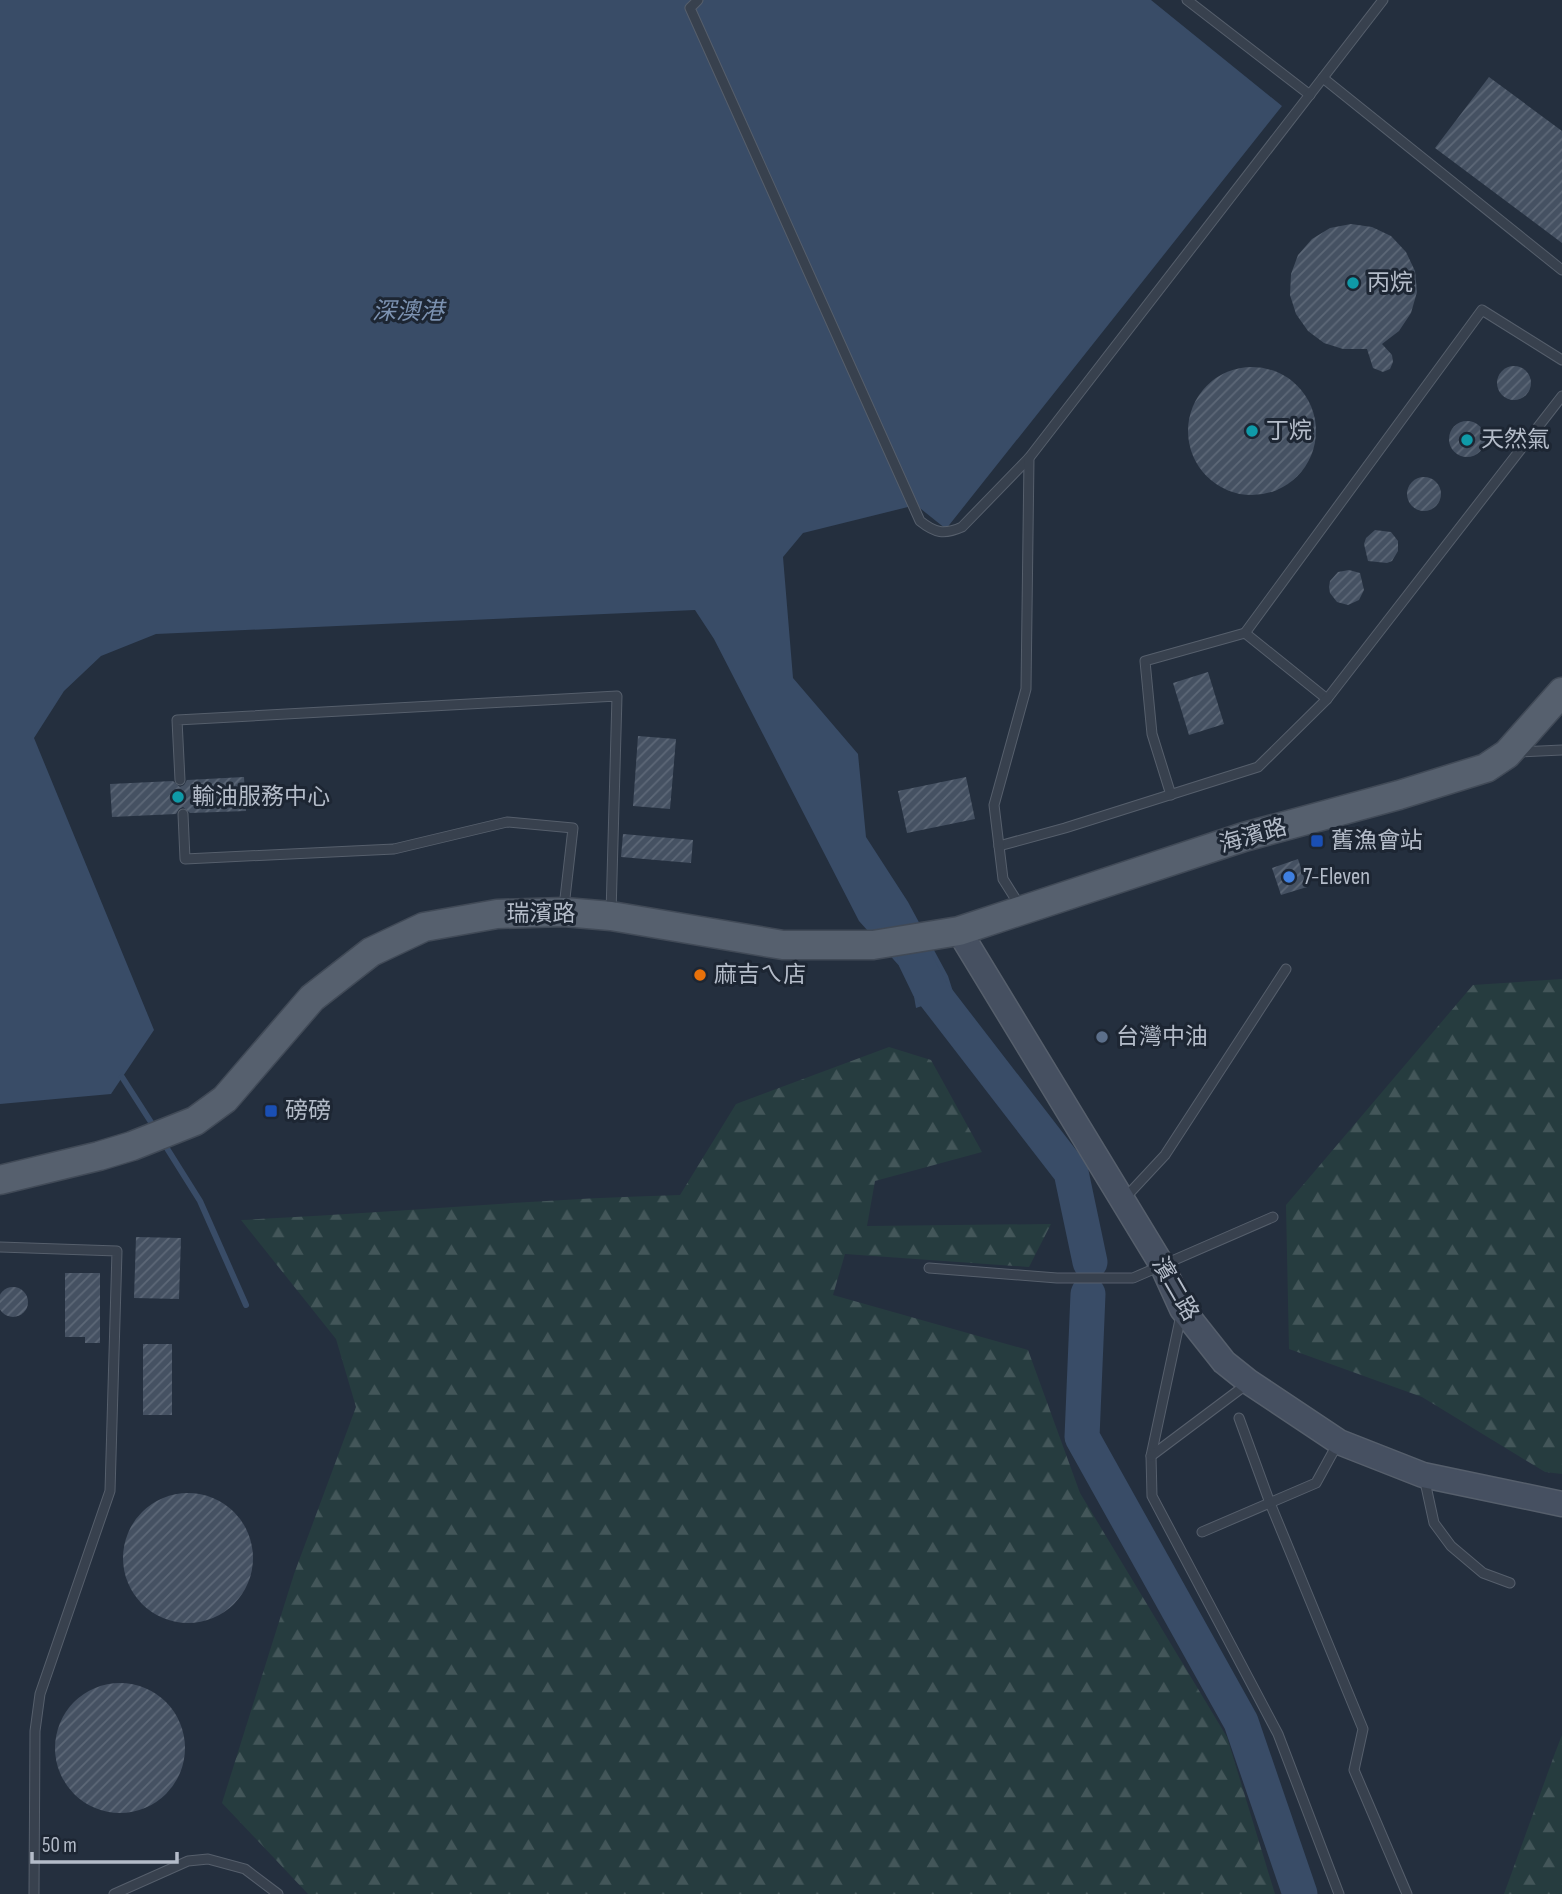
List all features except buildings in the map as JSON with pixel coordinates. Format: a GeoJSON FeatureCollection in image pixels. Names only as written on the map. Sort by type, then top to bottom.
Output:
{"type":"FeatureCollection","features":[{"type":"Feature","properties":{"kind":"main road","name":"海濱路"},"geometry":{"type":"LineString","coordinates":[[959,931],[1244,837],[1399,795],[1486,768],[1507,754],[1562,692]]}},
{"type":"Feature","properties":{"kind":"main road","name":"瑞濱路"},"geometry":{"type":"LineString","coordinates":[[99,1156],[195,1121],[225,1099],[312,998],[371,952],[424,927],[496,915],[564,912],[611,916],[783,945],[873,946],[959,931]]}},
{"type":"Feature","properties":{"kind":"main road"},"geometry":{"type":"LineString","coordinates":[[0,1165],[99,1156]]}},
{"type":"Feature","properties":{"kind":"main road"},"geometry":{"type":"LineString","coordinates":[[0,1180],[99,1156]]}},
{"type":"Feature","properties":{"kind":"street","name":"濱二路"},"geometry":{"type":"LineString","coordinates":[[959,931],[1162,1265],[1182,1310],[1224,1362],[1249,1382],[1339,1442],[1423,1475],[1562,1504]]}},
{"type":"Feature","properties":{"kind":"lane"},"geometry":{"type":"LineString","coordinates":[[698,0],[690,8],[920,521],[933,531],[948,533],[962,527],[1029,458],[1383,0]]}},
{"type":"Feature","properties":{"kind":"lane"},"geometry":{"type":"LineString","coordinates":[[1187,0],[1310,95]]}},
{"type":"Feature","properties":{"kind":"lane"},"geometry":{"type":"LineString","coordinates":[[1323,78],[1562,271]]}},
{"type":"Feature","properties":{"kind":"lane"},"geometry":{"type":"LineString","coordinates":[[1171,794],[1153,734],[1145,661],[1245,633],[1482,310],[1562,360]]}},
{"type":"Feature","properties":{"kind":"lane"},"geometry":{"type":"LineString","coordinates":[[999,846],[1258,767],[1327,699],[1562,396]]}},
{"type":"Feature","properties":{"kind":"lane"},"geometry":{"type":"LineString","coordinates":[[1023,911],[1003,879],[994,805],[1026,689],[1029,458]]}},
{"type":"Feature","properties":{"kind":"lane"},"geometry":{"type":"LineString","coordinates":[[1245,633],[1327,699]]}},
{"type":"Feature","properties":{"kind":"lane"},"geometry":{"type":"LineString","coordinates":[[180,780],[177,720],[617,696],[611,916]]}},
{"type":"Feature","properties":{"kind":"lane"},"geometry":{"type":"LineString","coordinates":[[1507,754],[1562,750]]}},
{"type":"Feature","properties":{"kind":"lane"},"geometry":{"type":"LineString","coordinates":[[183,814],[185,859],[394,849],[507,822],[573,828],[564,912]]}},
{"type":"Feature","properties":{"kind":"lane"},"geometry":{"type":"LineString","coordinates":[[1123,1200],[1166,1155],[1286,969]]}},
{"type":"Feature","properties":{"kind":"lane"},"geometry":{"type":"LineString","coordinates":[[929,1268],[1057,1278],[1133,1278],[1273,1217]]}},
{"type":"Feature","properties":{"kind":"lane"},"geometry":{"type":"LineString","coordinates":[[0,1247],[117,1251],[110,1491],[40,1694],[35,1731],[34,1894]]}},
{"type":"Feature","properties":{"kind":"lane"},"geometry":{"type":"LineString","coordinates":[[1182,1310],[1151,1456],[1153,1496],[1278,1734],[1339,1894]]}},
{"type":"Feature","properties":{"kind":"lane"},"geometry":{"type":"LineString","coordinates":[[1151,1456],[1249,1382]]}},
{"type":"Feature","properties":{"kind":"lane"},"geometry":{"type":"LineString","coordinates":[[1239,1418],[1270,1503],[1363,1729],[1354,1770],[1407,1894]]}},
{"type":"Feature","properties":{"kind":"lane"},"geometry":{"type":"LineString","coordinates":[[1202,1532],[1316,1483],[1339,1442]]}},
{"type":"Feature","properties":{"kind":"lane"},"geometry":{"type":"LineString","coordinates":[[1423,1475],[1434,1523],[1451,1546],[1483,1573],[1510,1583]]}},
{"type":"Feature","properties":{"kind":"lane"},"geometry":{"type":"LineString","coordinates":[[114,1894],[188,1861],[208,1859],[245,1869],[278,1894]]}},
{"type":"Feature","properties":{"kind":"green space"},"geometry":{"type":"Polygon","coordinates":[[[1562,979],[1562,1474],[1545,1472],[1422,1397],[1289,1349],[1286,1205],[1473,985],[1562,979]]]}},
{"type":"Feature","properties":{"kind":"green space"},"geometry":{"type":"Polygon","coordinates":[[[889,1047],[931,1060],[982,1152],[875,1181],[867,1226],[1051,1224],[1029,1267],[845,1254],[833,1295],[1028,1350],[1080,1493],[1227,1737],[1275,1894],[308,1894],[222,1803],[294,1574],[356,1407],[336,1339],[241,1220],[680,1195],[736,1104],[889,1047]]]}},
{"type":"Feature","properties":{"kind":"green space"},"geometry":{"type":"Polygon","coordinates":[[[1562,1735],[1562,1894],[1504,1894],[1555,1753],[1562,1735]]]}},
{"type":"Feature","properties":{"kind":"water","name":"深澳港"},"geometry":{"type":"Polygon","coordinates":[[[0,0],[1151,0],[1282,106],[946,529],[916,505],[803,533],[783,557],[793,678],[858,754],[866,837],[908,902],[948,976],[954,995],[916,1008],[911,979],[859,921],[714,639],[695,610],[156,634],[101,656],[64,691],[34,738],[154,1030],[111,1094],[0,1104],[0,0]]]}},
{"type":"Feature","properties":{"kind":"waterway"},"geometry":{"type":"LineString","coordinates":[[915,959],[929,988],[1071,1172],[1090,1262]]}},
{"type":"Feature","properties":{"kind":"waterway"},"geometry":{"type":"LineString","coordinates":[[122,1077],[156,1130]]}},
{"type":"Feature","properties":{"kind":"waterway"},"geometry":{"type":"LineString","coordinates":[[163,1142],[200,1201],[246,1305]]}},
{"type":"Feature","properties":{"kind":"waterway"},"geometry":{"type":"LineString","coordinates":[[1088,1294],[1082,1437],[1241,1722],[1300,1894]]}},
{"type":"Feature","properties":{"kind":"place","name":"丙烷"},"geometry":{"type":"Point","coordinates":[1353,283]}},
{"type":"Feature","properties":{"kind":"place","name":"丁烷"},"geometry":{"type":"Point","coordinates":[1252,431]}},
{"type":"Feature","properties":{"kind":"place","name":"天然氣"},"geometry":{"type":"Point","coordinates":[1467,440]}},
{"type":"Feature","properties":{"kind":"place","name":"輸油服務中心"},"geometry":{"type":"Point","coordinates":[178,797]}},
{"type":"Feature","properties":{"kind":"place","name":"舊漁會站"},"geometry":{"type":"Point","coordinates":[1317,841]}},
{"type":"Feature","properties":{"kind":"place","name":"7-Eleven"},"geometry":{"type":"Point","coordinates":[1289,877]}},
{"type":"Feature","properties":{"kind":"place","name":"麻吉ㄟ店"},"geometry":{"type":"Point","coordinates":[700,975]}},
{"type":"Feature","properties":{"kind":"place","name":"台灣中油"},"geometry":{"type":"Point","coordinates":[1102,1037]}},
{"type":"Feature","properties":{"kind":"place","name":"磅磅"},"geometry":{"type":"Point","coordinates":[271,1111]}}]}
